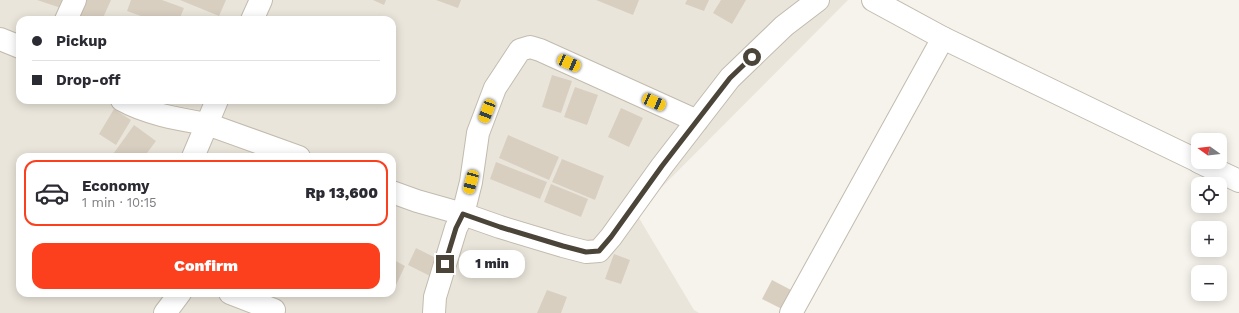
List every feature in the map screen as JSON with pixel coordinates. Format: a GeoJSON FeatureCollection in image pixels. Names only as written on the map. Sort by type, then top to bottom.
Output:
{"type":"FeatureCollection","features":[{"type":"Feature","properties":{"kind":"street"},"geometry":{"type":"LineString","coordinates":[[68,16],[75,0]]}},
{"type":"Feature","properties":{"kind":"street"},"geometry":{"type":"LineString","coordinates":[[254,16],[261,0]]}},
{"type":"Feature","properties":{"kind":"street"},"geometry":{"type":"LineString","coordinates":[[396,193],[563,246],[586,252],[599,251],[730,78],[784,26],[818,0]]}},
{"type":"Feature","properties":{"kind":"street"},"geometry":{"type":"LineString","coordinates":[[873,0],[943,38],[1191,158]]}},
{"type":"Feature","properties":{"kind":"street"},"geometry":{"type":"LineString","coordinates":[[791,313],[943,38]]}},
{"type":"Feature","properties":{"kind":"street"},"geometry":{"type":"LineString","coordinates":[[0,39],[16,45]]}},
{"type":"Feature","properties":{"kind":"street"},"geometry":{"type":"LineString","coordinates":[[434,313],[435,297],[456,228],[463,214],[471,182],[478,133],[495,88],[520,50],[530,47],[540,50],[697,121]]}},
{"type":"Feature","properties":{"kind":"street"},"geometry":{"type":"LineString","coordinates":[[129,104],[177,119],[207,124],[283,153]]}},
{"type":"Feature","properties":{"kind":"street"},"geometry":{"type":"LineString","coordinates":[[195,153],[215,104]]}},
{"type":"Feature","properties":{"kind":"street"},"geometry":{"type":"LineString","coordinates":[[1214,169],[1239,181]]}},
{"type":"Feature","properties":{"kind":"street"},"geometry":{"type":"LineString","coordinates":[[165,313],[177,297]]}},
{"type":"Feature","properties":{"kind":"street"},"geometry":{"type":"LineString","coordinates":[[240,297],[274,310]]}},
{"type":"Feature","properties":{"kind":"shaded area"},"geometry":{"type":"Polygon","coordinates":[[[0,0],[848,0],[636,213],[694,310],[699,313],[0,313],[0,0]]]}},
{"type":"Feature","properties":{"kind":"building"},"geometry":{"type":"Polygon","coordinates":[[[37,0],[64,0],[61,8],[37,0]]]}},
{"type":"Feature","properties":{"kind":"building"},"geometry":{"type":"Polygon","coordinates":[[[84,0],[111,0],[104,16],[77,16],[84,0]]]}},
{"type":"Feature","properties":{"kind":"building"},"geometry":{"type":"Polygon","coordinates":[[[131,0],[162,0],[184,8],[181,16],[141,16],[127,11],[131,0]]]}},
{"type":"Feature","properties":{"kind":"building"},"geometry":{"type":"Polygon","coordinates":[[[180,0],[226,0],[219,16],[180,0]]]}},
{"type":"Feature","properties":{"kind":"building"},"geometry":{"type":"Polygon","coordinates":[[[373,0],[386,0],[384,5],[373,0]]]}},
{"type":"Feature","properties":{"kind":"building"},"geometry":{"type":"Polygon","coordinates":[[[436,0],[461,0],[458,8],[436,0]]]}},
{"type":"Feature","properties":{"kind":"building"},"geometry":{"type":"Polygon","coordinates":[[[596,0],[639,0],[633,15],[596,0]]]}},
{"type":"Feature","properties":{"kind":"building"},"geometry":{"type":"Polygon","coordinates":[[[687,0],[709,0],[704,11],[685,4],[687,0]]]}},
{"type":"Feature","properties":{"kind":"building"},"geometry":{"type":"Polygon","coordinates":[[[721,0],[746,0],[732,24],[713,13],[721,0]]]}},
{"type":"Feature","properties":{"kind":"building"},"geometry":{"type":"Polygon","coordinates":[[[552,75],[572,81],[561,113],[542,107],[552,75]]]}},
{"type":"Feature","properties":{"kind":"building"},"geometry":{"type":"Polygon","coordinates":[[[575,87],[598,95],[587,125],[564,117],[575,87]]]}},
{"type":"Feature","properties":{"kind":"building"},"geometry":{"type":"Polygon","coordinates":[[[621,108],[643,118],[629,147],[608,137],[621,108]]]}},
{"type":"Feature","properties":{"kind":"building"},"geometry":{"type":"Polygon","coordinates":[[[114,109],[131,120],[116,145],[99,134],[114,109]]]}},
{"type":"Feature","properties":{"kind":"building"},"geometry":{"type":"Polygon","coordinates":[[[134,125],[156,141],[147,153],[114,153],[134,125]]]}},
{"type":"Feature","properties":{"kind":"building"},"geometry":{"type":"Polygon","coordinates":[[[508,135],[559,157],[549,180],[499,158],[508,135]]]}},
{"type":"Feature","properties":{"kind":"building"},"geometry":{"type":"Polygon","coordinates":[[[562,159],[604,176],[595,200],[552,182],[562,159]]]}},
{"type":"Feature","properties":{"kind":"building"},"geometry":{"type":"Polygon","coordinates":[[[496,162],[547,182],[540,199],[490,179],[496,162]]]}},
{"type":"Feature","properties":{"kind":"building"},"geometry":{"type":"Polygon","coordinates":[[[551,184],[588,199],[581,217],[544,202],[551,184]]]}},
{"type":"Feature","properties":{"kind":"building"},"geometry":{"type":"Polygon","coordinates":[[[416,248],[440,260],[432,277],[408,265],[416,248]]]}},
{"type":"Feature","properties":{"kind":"building"},"geometry":{"type":"Polygon","coordinates":[[[614,254],[630,260],[621,284],[605,279],[614,254]]]}},
{"type":"Feature","properties":{"kind":"building"},"geometry":{"type":"Polygon","coordinates":[[[396,261],[405,266],[396,285],[396,261]]]}},
{"type":"Feature","properties":{"kind":"building"},"geometry":{"type":"Polygon","coordinates":[[[772,280],[793,291],[784,310],[762,299],[772,280]]]}},
{"type":"Feature","properties":{"kind":"building"},"geometry":{"type":"Polygon","coordinates":[[[547,290],[567,297],[561,313],[537,313],[547,290]]]}},
{"type":"Feature","properties":{"kind":"route"},"geometry":{"type":"LineString","coordinates":[[445,264],[456,228],[463,214],[563,246],[586,252],[599,251],[730,78],[752,57]]}}]}
